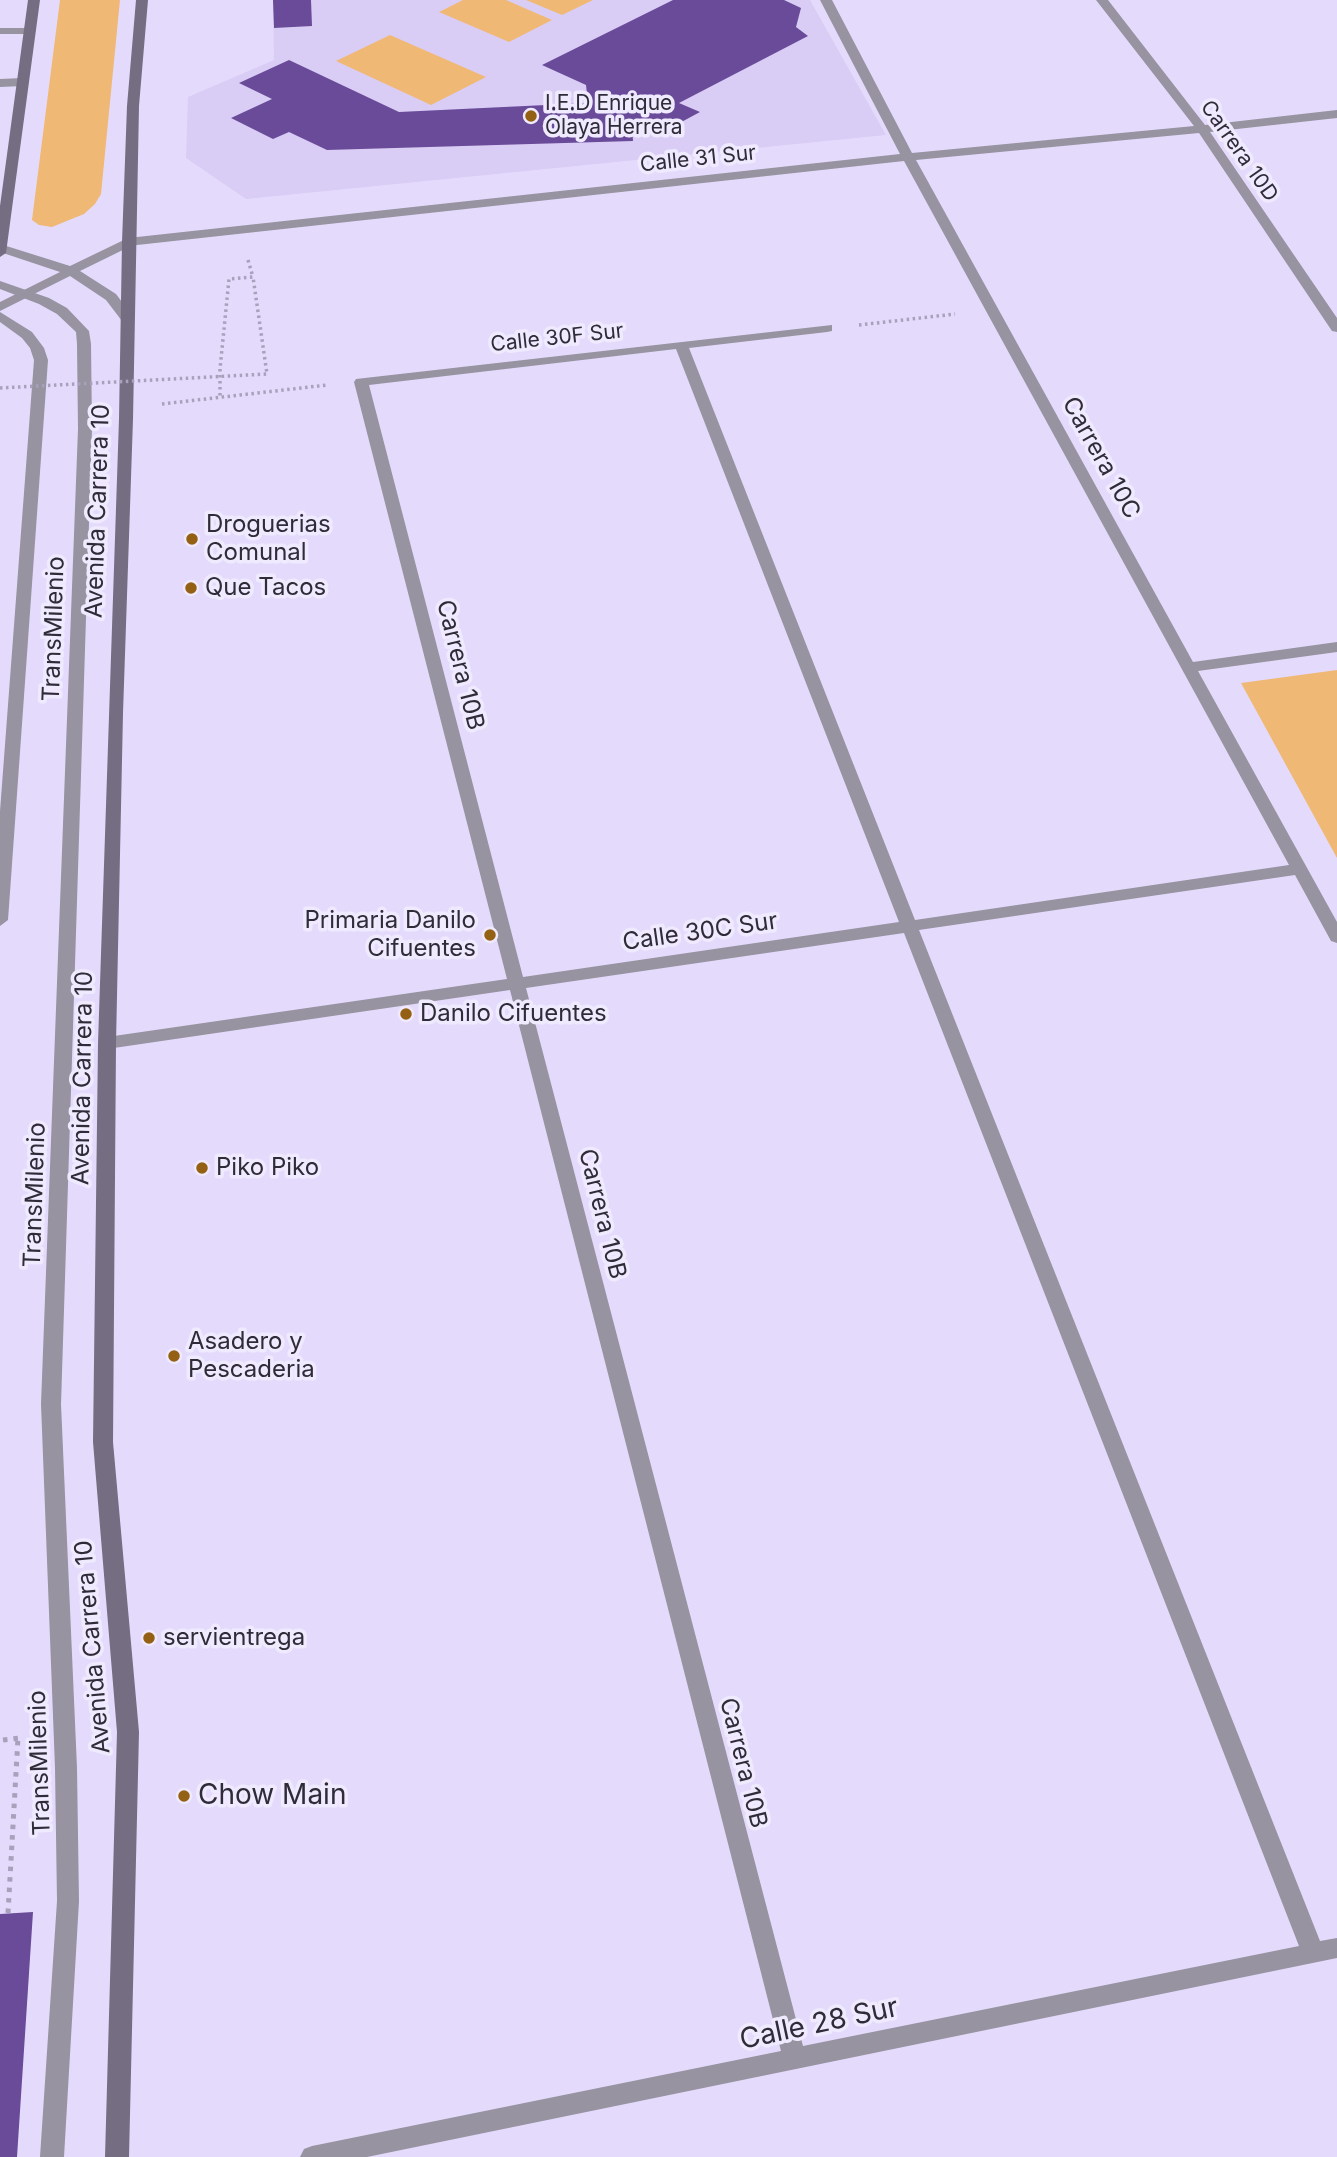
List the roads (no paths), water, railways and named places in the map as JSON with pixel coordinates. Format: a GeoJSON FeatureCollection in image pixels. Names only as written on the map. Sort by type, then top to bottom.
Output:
{"type":"FeatureCollection","features":[{"type":"Feature","properties":{"kind":"main road"},"geometry":{"type":"LineString","coordinates":[[0,250],[34,0]]}},
{"type":"Feature","properties":{"kind":"main road","name":"Avenida Carrera 10"},"geometry":{"type":"LineString","coordinates":[[117,2157],[128,1732],[103,1442],[107,1043],[126,408],[128,242],[133,106],[142,0]]}},
{"type":"Feature","properties":{"kind":"street","name":"Carrera 10C"},"geometry":{"type":"LineString","coordinates":[[826,0],[908,157],[1337,937]]}},
{"type":"Feature","properties":{"kind":"street","name":"Carrera 10D"},"geometry":{"type":"LineString","coordinates":[[1102,0],[1202,129],[1337,328]]}},
{"type":"Feature","properties":{"kind":"street"},"geometry":{"type":"LineString","coordinates":[[0,31],[30,30]]}},
{"type":"Feature","properties":{"kind":"street"},"geometry":{"type":"LineString","coordinates":[[0,83],[23,82]]}},
{"type":"Feature","properties":{"kind":"street","name":"Calle 31 Sur"},"geometry":{"type":"LineString","coordinates":[[0,307],[128,242],[908,157],[1337,114]]}},
{"type":"Feature","properties":{"kind":"street"},"geometry":{"type":"LineString","coordinates":[[0,250],[71,271],[111,297],[127,317]]}},
{"type":"Feature","properties":{"kind":"street","name":"TransMilenio"},"geometry":{"type":"LineString","coordinates":[[0,285],[44,301],[75,321],[82,331],[84,356],[85,429],[51,1404],[65,1746],[68,1901],[52,2157]]}},
{"type":"Feature","properties":{"kind":"street","name":"TransMilenio"},"geometry":{"type":"LineString","coordinates":[[0,316],[27,335],[37,348],[41,360],[0,920]]}},
{"type":"Feature","properties":{"kind":"street","name":"Calle 30F Sur"},"geometry":{"type":"LineString","coordinates":[[361,382],[827,328]]}},
{"type":"Feature","properties":{"kind":"street"},"geometry":{"type":"LineString","coordinates":[[681,345],[1313,1953]]}},
{"type":"Feature","properties":{"kind":"street","name":"Carrera 10B"},"geometry":{"type":"LineString","coordinates":[[361,382],[795,2059]]}},
{"type":"Feature","properties":{"kind":"street"},"geometry":{"type":"LineString","coordinates":[[1190,667],[1337,647]]}},
{"type":"Feature","properties":{"kind":"street","name":"Calle 30C Sur"},"geometry":{"type":"LineString","coordinates":[[107,1043],[1301,869]]}},
{"type":"Feature","properties":{"kind":"street","name":"Calle 28 Sur"},"geometry":{"type":"LineString","coordinates":[[312,2157],[1337,1948]]}},
{"type":"Feature","properties":{"kind":"place","name":"I.E.D Enrique Olaya Herrera"},"geometry":{"type":"Point","coordinates":[531,116]}},
{"type":"Feature","properties":{"kind":"place","name":"Droguerias Comunal"},"geometry":{"type":"Point","coordinates":[192,539]}},
{"type":"Feature","properties":{"kind":"place","name":"Que Tacos"},"geometry":{"type":"Point","coordinates":[191,588]}},
{"type":"Feature","properties":{"kind":"place","name":"Primaria Danilo Cifuentes"},"geometry":{"type":"Point","coordinates":[490,935]}},
{"type":"Feature","properties":{"kind":"place","name":"Danilo Cifuentes"},"geometry":{"type":"Point","coordinates":[406,1014]}},
{"type":"Feature","properties":{"kind":"place","name":"Piko Piko"},"geometry":{"type":"Point","coordinates":[202,1168]}},
{"type":"Feature","properties":{"kind":"place","name":"Asadero y Pescaderia"},"geometry":{"type":"Point","coordinates":[174,1356]}},
{"type":"Feature","properties":{"kind":"place","name":"servientrega"},"geometry":{"type":"Point","coordinates":[149,1638]}},
{"type":"Feature","properties":{"kind":"place","name":"Chow Main"},"geometry":{"type":"Point","coordinates":[184,1796]}}]}
